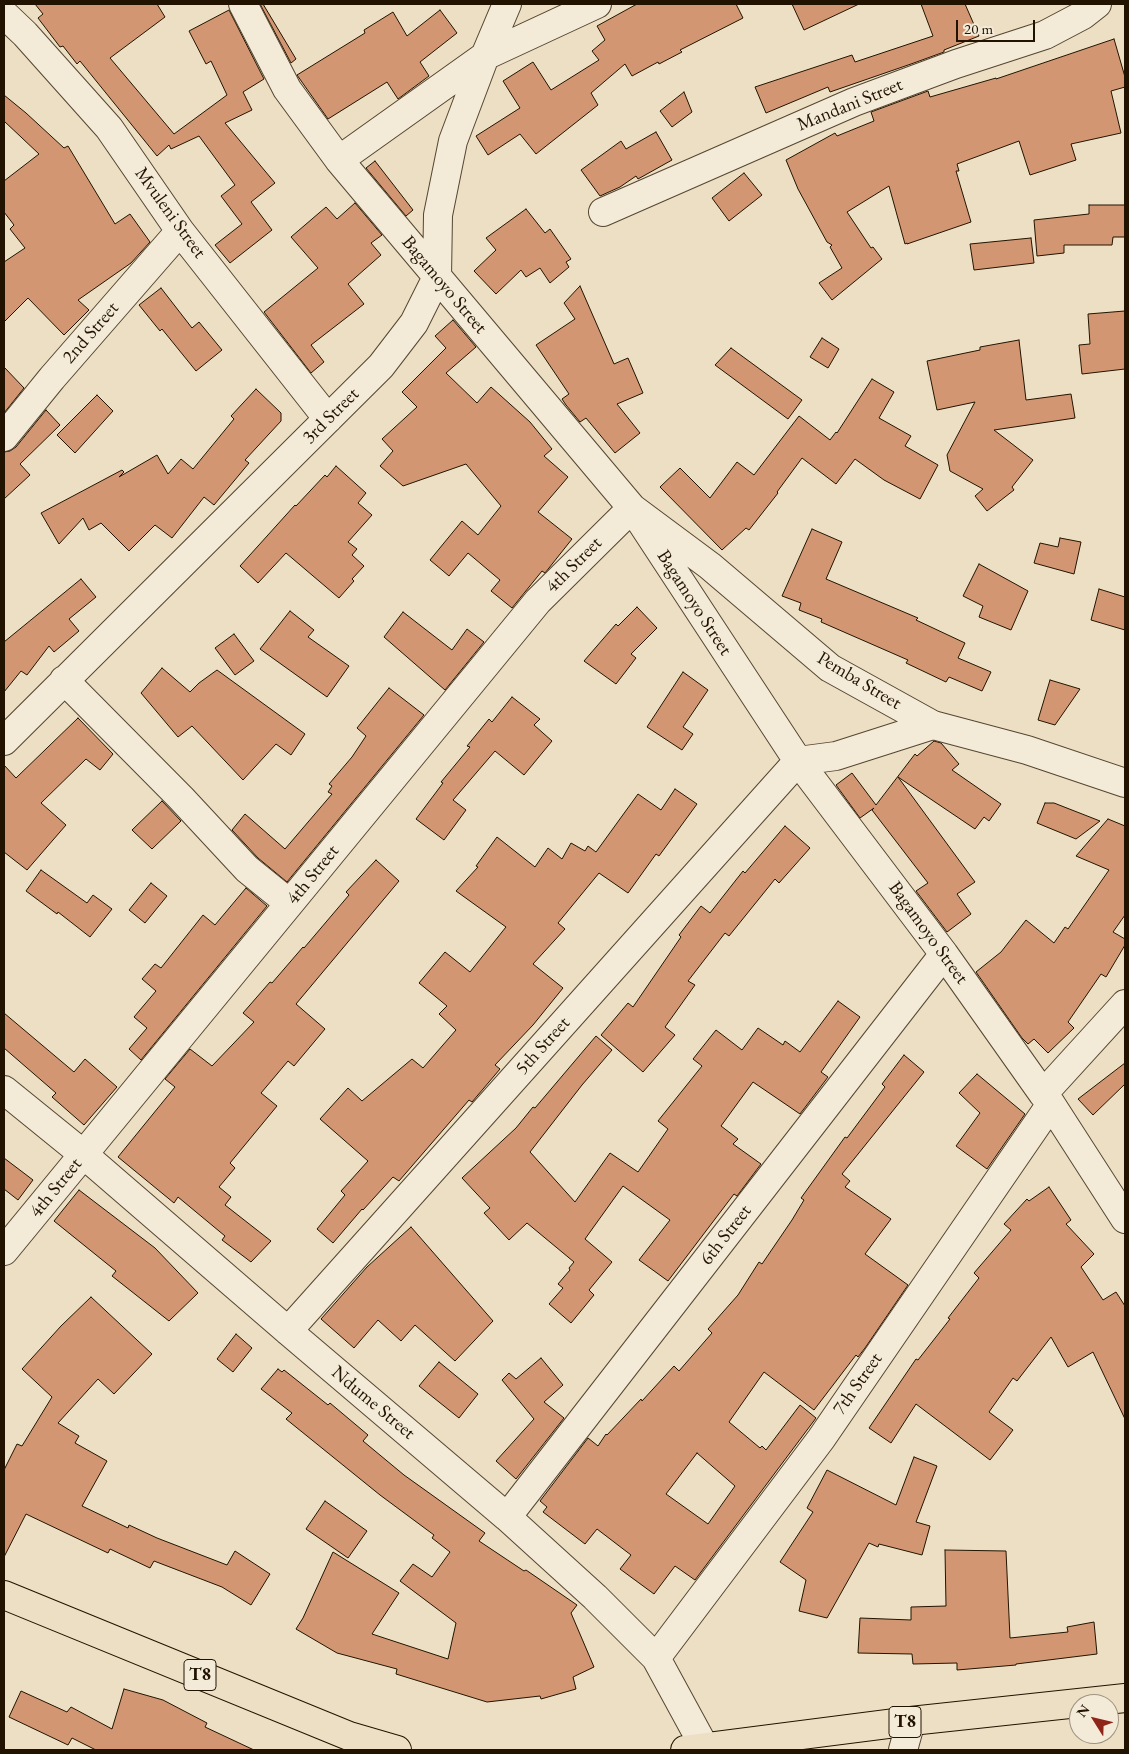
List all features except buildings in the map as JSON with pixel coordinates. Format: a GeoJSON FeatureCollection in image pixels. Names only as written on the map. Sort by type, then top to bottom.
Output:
{"type":"FeatureCollection","features":[{"type":"Feature","properties":{"kind":"highway","name":"T8"},"geometry":{"type":"LineString","coordinates":[[4,1595],[349,1736],[397,1750]]}},
{"type":"Feature","properties":{"kind":"highway","name":"T8"},"geometry":{"type":"LineString","coordinates":[[695,1749],[911,1721],[1125,1698]]}},
{"type":"Feature","properties":{"kind":"street","name":"Bagamoyo Street"},"geometry":{"type":"LineString","coordinates":[[243,4],[287,89],[339,160],[632,508],[798,762],[944,954],[1047,1099],[1125,1219]]}},
{"type":"Feature","properties":{"kind":"street","name":"3rd Street"},"geometry":{"type":"LineString","coordinates":[[4,741],[381,366],[414,323],[437,277],[438,215],[453,141],[507,4]]}},
{"type":"Feature","properties":{"kind":"street"},"geometry":{"type":"LineString","coordinates":[[339,160],[485,56],[597,4]]}},
{"type":"Feature","properties":{"kind":"street","name":"Mandani Street"},"geometry":{"type":"LineString","coordinates":[[603,212],[854,102],[956,64],[1045,35],[1097,4]]}},
{"type":"Feature","properties":{"kind":"street","name":"Mvuleni Street"},"geometry":{"type":"LineString","coordinates":[[4,14],[25,34],[110,128],[180,231],[328,419]]}},
{"type":"Feature","properties":{"kind":"street","name":"2nd Street"},"geometry":{"type":"LineString","coordinates":[[4,437],[52,378],[180,231]]}},
{"type":"Feature","properties":{"kind":"street","name":"Pemba Street"},"geometry":{"type":"LineString","coordinates":[[632,508],[710,566],[830,668],[933,725],[1027,750],[1125,783]]}},
{"type":"Feature","properties":{"kind":"street","name":"4th Street"},"geometry":{"type":"LineString","coordinates":[[4,1251],[538,601],[632,508]]}},
{"type":"Feature","properties":{"kind":"street"},"geometry":{"type":"LineString","coordinates":[[64,680],[181,798],[247,870],[290,903]]}},
{"type":"Feature","properties":{"kind":"street"},"geometry":{"type":"LineString","coordinates":[[798,762],[836,756],[933,725]]}},
{"type":"Feature","properties":{"kind":"street","name":"5th Street"},"geometry":{"type":"LineString","coordinates":[[288,1331],[798,762]]}},
{"type":"Feature","properties":{"kind":"street","name":"6th Street"},"geometry":{"type":"LineString","coordinates":[[507,1517],[944,954]]}},
{"type":"Feature","properties":{"kind":"street","name":"7th Street"},"geometry":{"type":"LineString","coordinates":[[656,1658],[821,1439],[1047,1099],[1125,1004]]}},
{"type":"Feature","properties":{"kind":"street","name":"Ndume Street"},"geometry":{"type":"LineString","coordinates":[[4,1090],[84,1154],[507,1517],[595,1597],[656,1658],[695,1749]]}},
{"type":"Feature","properties":{"kind":"street"},"geometry":{"type":"LineString","coordinates":[[903,1750],[911,1721]]}}]}
